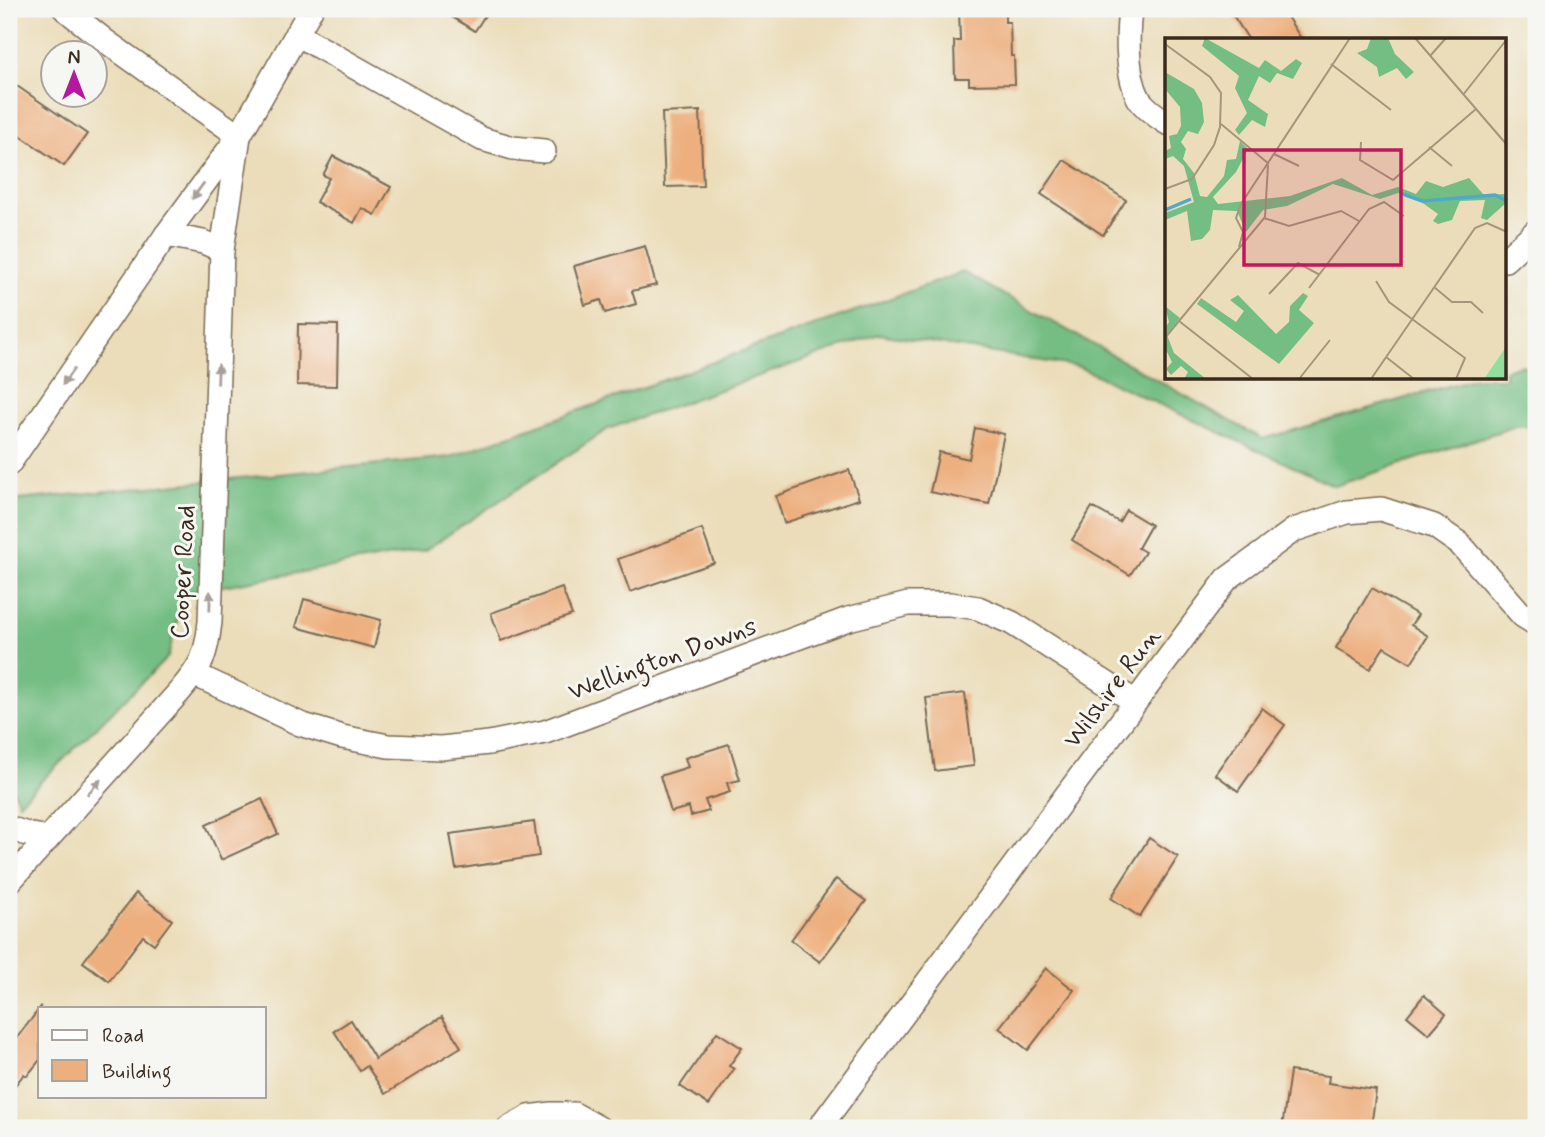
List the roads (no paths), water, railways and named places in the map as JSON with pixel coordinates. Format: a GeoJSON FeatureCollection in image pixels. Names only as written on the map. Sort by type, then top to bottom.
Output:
{"type":"FeatureCollection","features":[{"type":"Feature","properties":{"kind":"street"},"geometry":{"type":"LineString","coordinates":[[65,9],[239,136]]}},
{"type":"Feature","properties":{"kind":"street","name":"Cooper Road"},"geometry":{"type":"LineString","coordinates":[[9,464],[166,235],[239,136],[311,9]]}},
{"type":"Feature","properties":{"kind":"street"},"geometry":{"type":"LineString","coordinates":[[1130,9],[1128,35],[1133,80],[1139,100],[1165,121]]}},
{"type":"Feature","properties":{"kind":"street"},"geometry":{"type":"LineString","coordinates":[[296,34],[482,139],[513,148],[544,151]]}},
{"type":"Feature","properties":{"kind":"street","name":"Cooper Road"},"geometry":{"type":"LineString","coordinates":[[9,882],[194,674],[207,647],[222,250],[239,136]]}},
{"type":"Feature","properties":{"kind":"street"},"geometry":{"type":"LineString","coordinates":[[1506,259],[1536,231]]}},
{"type":"Feature","properties":{"kind":"street"},"geometry":{"type":"LineString","coordinates":[[166,235],[203,242],[222,250]]}},
{"type":"Feature","properties":{"kind":"street","name":"Wilshire Run"},"geometry":{"type":"LineString","coordinates":[[819,1128],[1227,579],[1294,530],[1347,512],[1381,509],[1434,526],[1460,544],[1523,617],[1536,624]]}},
{"type":"Feature","properties":{"kind":"street","name":"Wellington Downs"},"geometry":{"type":"LineString","coordinates":[[194,674],[300,724],[342,737],[388,746],[441,748],[489,743],[545,732],[848,620],[908,604],[950,604],[978,608],[1012,623],[1134,701]]}},
{"type":"Feature","properties":{"kind":"street"},"geometry":{"type":"LineString","coordinates":[[9,828],[48,838]]}},
{"type":"Feature","properties":{"kind":"street"},"geometry":{"type":"LineString","coordinates":[[509,1128],[529,1117],[574,1114],[599,1128]]}}]}
